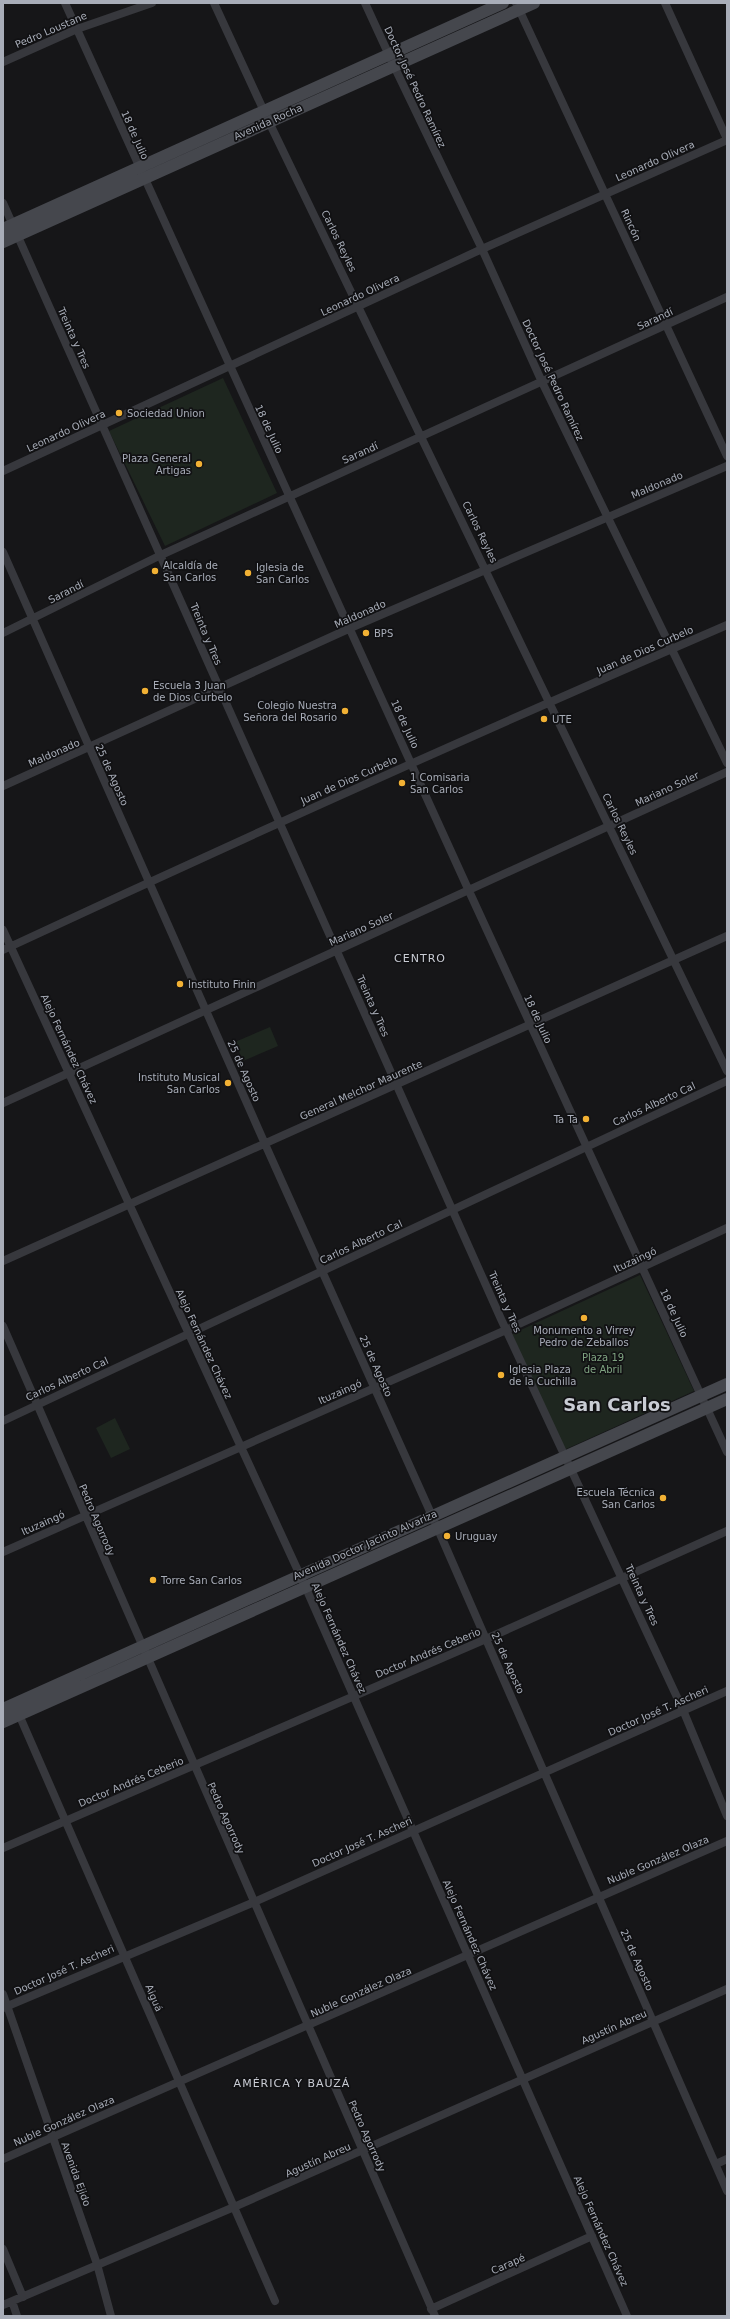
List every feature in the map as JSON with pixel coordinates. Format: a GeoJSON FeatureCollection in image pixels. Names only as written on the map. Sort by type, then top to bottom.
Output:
{"type":"FeatureCollection","features":[{"type":"Feature","properties":{"kind":"main road","name":"Avenida Rocha"},"geometry":{"type":"LineString","coordinates":[[8,227],[503,3]]}},
{"type":"Feature","properties":{"kind":"main road","name":"Avenida Rocha"},"geometry":{"type":"LineString","coordinates":[[3,242],[394,66],[517,6],[534,3]]}},
{"type":"Feature","properties":{"kind":"main road","name":"Avenida Doctor Jacinto Alvariza"},"geometry":{"type":"LineString","coordinates":[[3,1722],[17,1710],[141,1647],[300,1574],[727,1384]]}},
{"type":"Feature","properties":{"kind":"main road","name":"Avenida Doctor Jacinto Alvariza"},"geometry":{"type":"LineString","coordinates":[[3,1709],[17,1710],[146,1659],[305,1586],[727,1398]]}},
{"type":"Feature","properties":{"kind":"street","name":"18 de Julio"},"geometry":{"type":"LineString","coordinates":[[65,3],[230,367],[412,762],[641,1269],[702,1395],[727,1452]]}},
{"type":"Feature","properties":{"kind":"street","name":"Pedro Loustane"},"geometry":{"type":"LineString","coordinates":[[3,62],[77,29],[152,3]]}},
{"type":"Feature","properties":{"kind":"street","name":"Carlos Reyles"},"geometry":{"type":"LineString","coordinates":[[214,3],[269,122],[487,569],[727,1071]]}},
{"type":"Feature","properties":{"kind":"street","name":"Doctor José Pedro Ramírez"},"geometry":{"type":"LineString","coordinates":[[365,3],[482,249],[542,382],[727,763]]}},
{"type":"Feature","properties":{"kind":"street"},"geometry":{"type":"LineString","coordinates":[[665,3],[727,139]]}},
{"type":"Feature","properties":{"kind":"street","name":"Rincón"},"geometry":{"type":"LineString","coordinates":[[517,6],[727,456]]}},
{"type":"Feature","properties":{"kind":"street","name":"Leonardo Olivera"},"geometry":{"type":"LineString","coordinates":[[3,471],[360,307],[482,249],[727,139]]}},
{"type":"Feature","properties":{"kind":"street","name":"Treinta y Tres"},"geometry":{"type":"LineString","coordinates":[[3,203],[8,227],[18,236],[506,1330],[569,1469],[623,1579],[683,1710],[727,1816]]}},
{"type":"Feature","properties":{"kind":"street","name":"Sarandí"},"geometry":{"type":"LineString","coordinates":[[3,633],[161,555],[727,297]]}},
{"type":"Feature","properties":{"kind":"street","name":"Maldonado"},"geometry":{"type":"LineString","coordinates":[[3,786],[350,628],[727,466]]}},
{"type":"Feature","properties":{"kind":"street","name":"25 de Agosto"},"geometry":{"type":"LineString","coordinates":[[3,552],[265,1144],[438,1527],[727,2191]]}},
{"type":"Feature","properties":{"kind":"street","name":"Juan de Dios Curbelo"},"geometry":{"type":"LineString","coordinates":[[7,948],[148,881],[412,762],[727,625]]}},
{"type":"Feature","properties":{"kind":"street","name":"Mariano Soler"},"geometry":{"type":"LineString","coordinates":[[3,1103],[727,772]]}},
{"type":"Feature","properties":{"kind":"street","name":"Alejo Fernández Chávez"},"geometry":{"type":"LineString","coordinates":[[3,930],[7,948],[68,1073],[300,1574],[627,2316]]}},
{"type":"Feature","properties":{"kind":"street","name":"General Melchor Maurente"},"geometry":{"type":"LineString","coordinates":[[3,1261],[727,936]]}},
{"type":"Feature","properties":{"kind":"street","name":"Carlos Alberto Cal"},"geometry":{"type":"LineString","coordinates":[[3,1420],[727,1081]]}},
{"type":"Feature","properties":{"kind":"street","name":"Ituzaingó"},"geometry":{"type":"LineString","coordinates":[[3,1552],[506,1330],[727,1228]]}},
{"type":"Feature","properties":{"kind":"street","name":"Pedro Agorrody"},"geometry":{"type":"LineString","coordinates":[[3,1326],[306,2027],[363,2151],[433,2312]]}},
{"type":"Feature","properties":{"kind":"street","name":"Doctor Andrés Ceberio"},"geometry":{"type":"LineString","coordinates":[[3,1848],[623,1579],[727,1530]]}},
{"type":"Feature","properties":{"kind":"street","name":"Doctor José T. Ascheri"},"geometry":{"type":"LineString","coordinates":[[5,2007],[124,1955],[252,1902],[727,1691]]}},
{"type":"Feature","properties":{"kind":"street","name":"Aiguá"},"geometry":{"type":"LineString","coordinates":[[17,1710],[275,2301]]}},
{"type":"Feature","properties":{"kind":"street","name":"Nuble González Olaza"},"geometry":{"type":"LineString","coordinates":[[3,2159],[727,1841]]}},
{"type":"Feature","properties":{"kind":"street","name":"Agustín Abreu"},"geometry":{"type":"LineString","coordinates":[[3,2305],[363,2151],[522,2078],[727,1989]]}},
{"type":"Feature","properties":{"kind":"street","name":"Avenida Ejido"},"geometry":{"type":"LineString","coordinates":[[3,1994],[5,2007],[97,2264],[111,2316]]}},
{"type":"Feature","properties":{"kind":"street"},"geometry":{"type":"LineString","coordinates":[[716,2164],[727,2159]]}},
{"type":"Feature","properties":{"kind":"street","name":"Carapé"},"geometry":{"type":"LineString","coordinates":[[433,2312],[592,2236]]}},
{"type":"Feature","properties":{"kind":"street"},"geometry":{"type":"LineString","coordinates":[[3,2249],[23,2296]]}},
{"type":"Feature","properties":{"kind":"street"},"geometry":{"type":"LineString","coordinates":[[12,2301],[17,2316]]}},
{"type":"Feature","properties":{"kind":"green space"},"geometry":{"type":"Polygon","coordinates":[[[223,378],[277,493],[165,546],[109,431],[223,378]]]}},
{"type":"Feature","properties":{"kind":"green space"},"geometry":{"type":"Polygon","coordinates":[[[270,1027],[278,1046],[243,1061],[235,1042],[270,1027]]]}},
{"type":"Feature","properties":{"kind":"green space","name":"Plaza 19 de Abril"},"geometry":{"type":"Polygon","coordinates":[[[640,1275],[694,1391],[564,1450],[512,1334],[640,1275]]]}},
{"type":"Feature","properties":{"kind":"green space"},"geometry":{"type":"Polygon","coordinates":[[[115,1418],[130,1449],[111,1458],[96,1428],[115,1418]]]}},
{"type":"Feature","properties":{"kind":"place","name":"Sociedad Union"},"geometry":{"type":"Point","coordinates":[119,413]}},
{"type":"Feature","properties":{"kind":"place","name":"Plaza General Artigas"},"geometry":{"type":"Point","coordinates":[199,464]}},
{"type":"Feature","properties":{"kind":"place","name":"Alcaldía de San Carlos"},"geometry":{"type":"Point","coordinates":[155,571]}},
{"type":"Feature","properties":{"kind":"place","name":"Iglesia de San Carlos"},"geometry":{"type":"Point","coordinates":[248,573]}},
{"type":"Feature","properties":{"kind":"place","name":"BPS"},"geometry":{"type":"Point","coordinates":[366,633]}},
{"type":"Feature","properties":{"kind":"place","name":"Escuela 3 Juan de Dios Curbelo"},"geometry":{"type":"Point","coordinates":[145,691]}},
{"type":"Feature","properties":{"kind":"place","name":"Colegio Nuestra Señora del Rosario"},"geometry":{"type":"Point","coordinates":[345,711]}},
{"type":"Feature","properties":{"kind":"place","name":"UTE"},"geometry":{"type":"Point","coordinates":[544,719]}},
{"type":"Feature","properties":{"kind":"place","name":"1 Comisaria San Carlos"},"geometry":{"type":"Point","coordinates":[402,783]}},
{"type":"Feature","properties":{"kind":"place","name":"Instituto Finin"},"geometry":{"type":"Point","coordinates":[180,984]}},
{"type":"Feature","properties":{"kind":"place","name":"Instituto Musical San Carlos"},"geometry":{"type":"Point","coordinates":[228,1083]}},
{"type":"Feature","properties":{"kind":"place","name":"Ta Ta"},"geometry":{"type":"Point","coordinates":[586,1119]}},
{"type":"Feature","properties":{"kind":"place","name":"Monumento a Virrey Pedro de Zeballos"},"geometry":{"type":"Point","coordinates":[584,1318]}},
{"type":"Feature","properties":{"kind":"place","name":"Iglesia Plaza de la Cuchilla"},"geometry":{"type":"Point","coordinates":[501,1375]}},
{"type":"Feature","properties":{"kind":"place","name":"Escuela Técnica San Carlos"},"geometry":{"type":"Point","coordinates":[663,1498]}},
{"type":"Feature","properties":{"kind":"place","name":"Uruguay"},"geometry":{"type":"Point","coordinates":[447,1536]}},
{"type":"Feature","properties":{"kind":"place","name":"Torre San Carlos"},"geometry":{"type":"Point","coordinates":[153,1580]}},
{"type":"Feature","properties":{"kind":"district","name":"CENTRO"},"geometry":{"type":"Point","coordinates":[420,958]}},
{"type":"Feature","properties":{"kind":"district","name":"San Carlos"},"geometry":{"type":"Point","coordinates":[617,1404]}},
{"type":"Feature","properties":{"kind":"district","name":"AMÉRICA Y BAUZÁ"},"geometry":{"type":"Point","coordinates":[292,2083]}}]}
